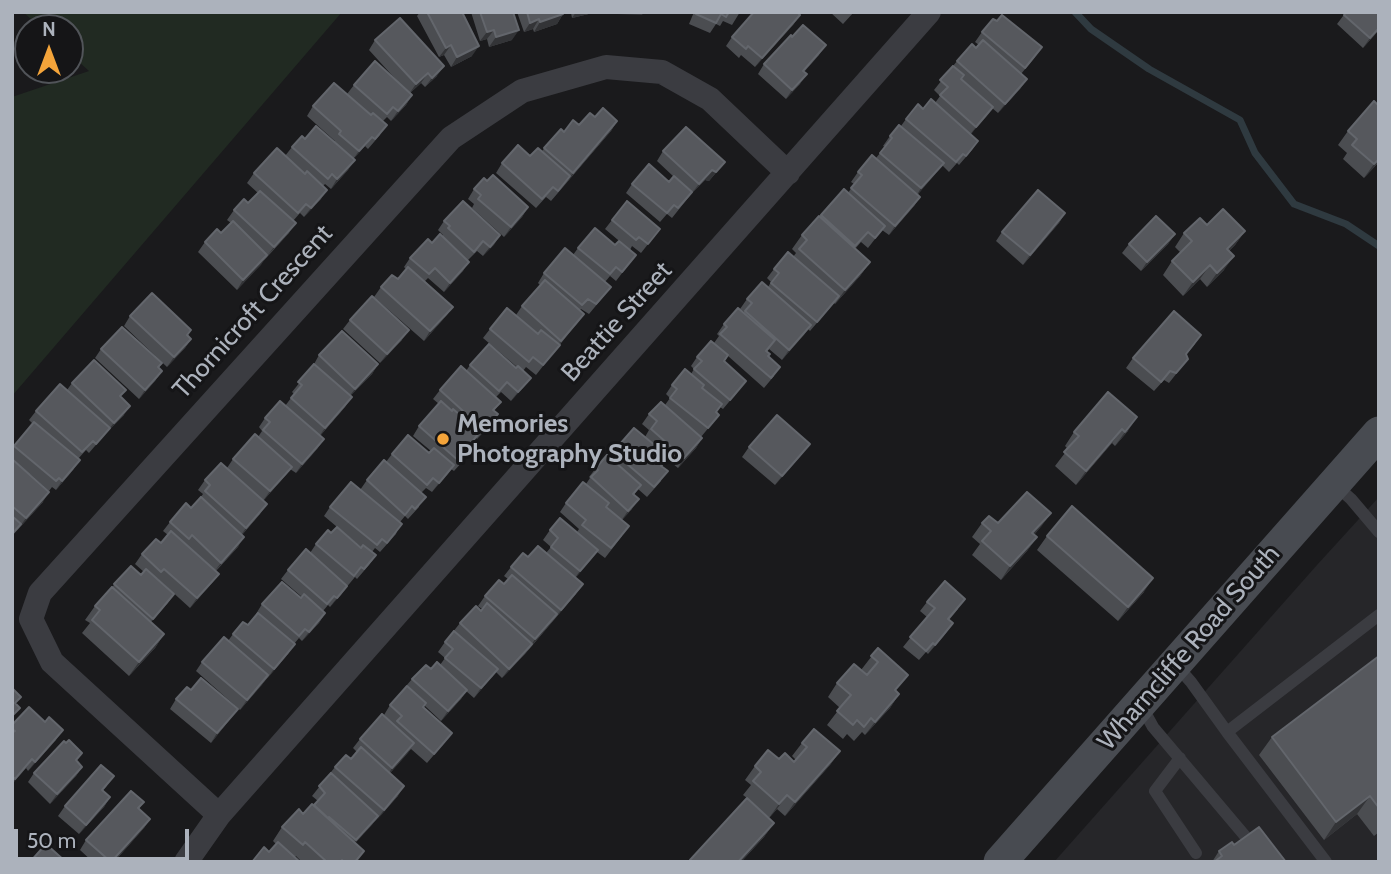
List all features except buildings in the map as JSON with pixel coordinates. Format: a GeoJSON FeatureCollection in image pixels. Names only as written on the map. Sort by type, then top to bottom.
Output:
{"type":"FeatureCollection","features":[{"type":"Feature","properties":{"kind":"main road","name":"Wharncliffe Road South"},"geometry":{"type":"LineString","coordinates":[[1000,862],[1379,433]]}},
{"type":"Feature","properties":{"kind":"street","name":"Beattie Street"},"geometry":{"type":"LineString","coordinates":[[186,862],[219,815],[929,12]]}},
{"type":"Feature","properties":{"kind":"street","name":"Thornicroft Crescent"},"geometry":{"type":"LineString","coordinates":[[219,815],[52,662],[31,620],[40,593],[451,138],[522,92],[606,67],[662,72],[710,99],[788,173]]}},
{"type":"Feature","properties":{"kind":"lane"},"geometry":{"type":"LineString","coordinates":[[1334,484],[1379,532]]}},
{"type":"Feature","properties":{"kind":"lane"},"geometry":{"type":"LineString","coordinates":[[1227,732],[1379,615]]}},
{"type":"Feature","properties":{"kind":"lane"},"geometry":{"type":"LineString","coordinates":[[1175,664],[1326,862]]}},
{"type":"Feature","properties":{"kind":"lane"},"geometry":{"type":"LineString","coordinates":[[1140,704],[1153,727],[1267,862]]}},
{"type":"Feature","properties":{"kind":"lane"},"geometry":{"type":"LineString","coordinates":[[1180,758],[1155,791],[1196,853]]}},
{"type":"Feature","properties":{"kind":"shaded area"},"geometry":{"type":"Polygon","coordinates":[[[23,12],[342,12],[12,396],[12,97],[50,84],[84,84],[84,73],[89,71],[84,67],[84,14],[23,12]]]}},
{"type":"Feature","properties":{"kind":"shaded area"},"geometry":{"type":"Polygon","coordinates":[[[1379,497],[1379,862],[1054,862],[1317,565],[1379,497]]]}},
{"type":"Feature","properties":{"kind":"waterway"},"geometry":{"type":"LineString","coordinates":[[1075,12],[1091,29],[1149,69],[1240,120],[1255,153],[1294,204],[1346,224],[1379,246]]}},
{"type":"Feature","properties":{"kind":"place","name":"Memories Photography Studio"},"geometry":{"type":"Point","coordinates":[443,439]}}]}
